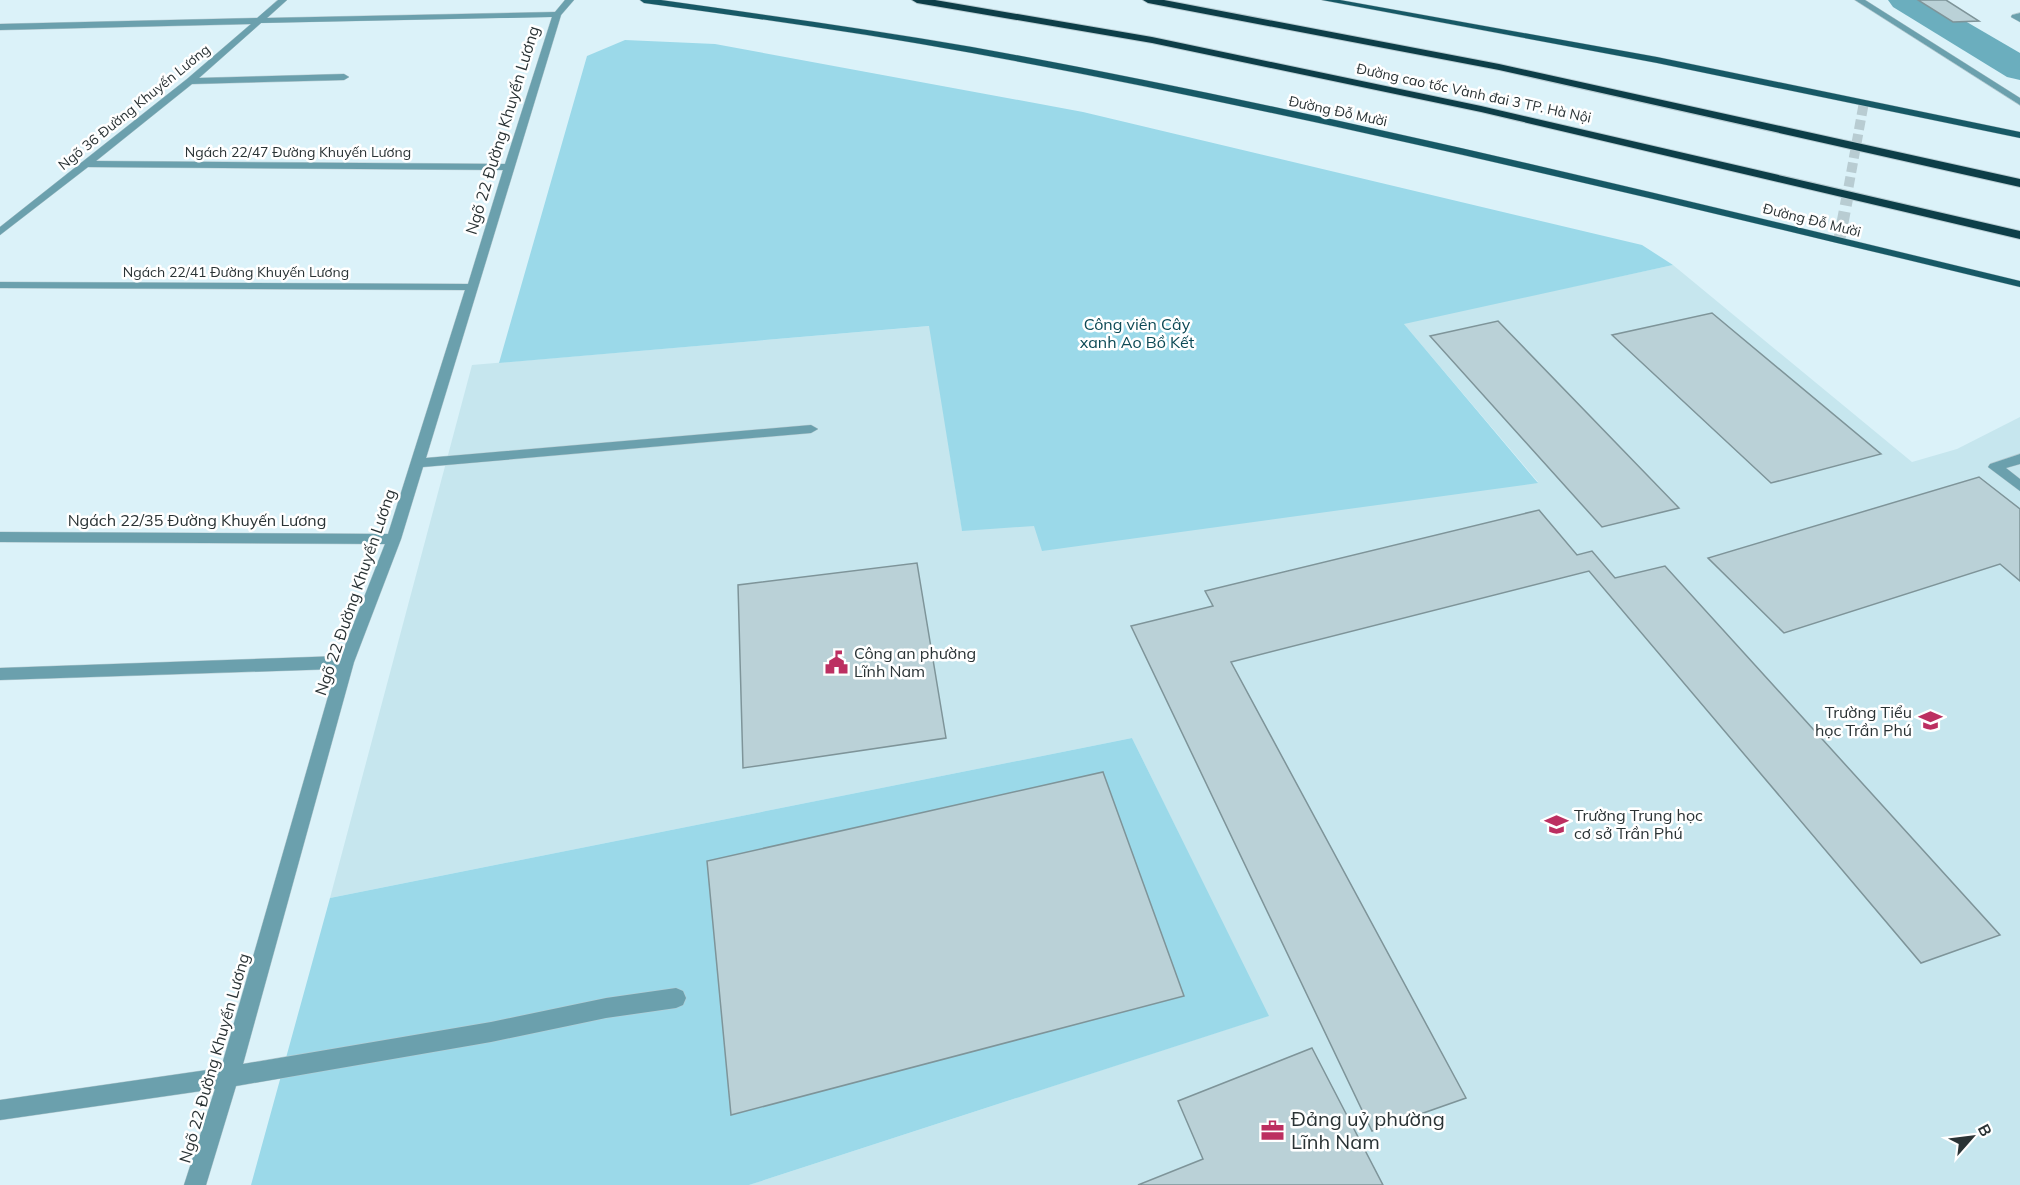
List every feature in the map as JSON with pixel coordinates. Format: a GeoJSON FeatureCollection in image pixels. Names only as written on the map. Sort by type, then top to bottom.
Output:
{"type":"FeatureCollection","features":[{"type":"Feature","properties":{"kind":"highway","name":"Đường cao tốc Vành đai 3 TP. Hà Nội"},"geometry":{"type":"LineString","coordinates":[[917,0],[1152,40],[1481,109],[2020,235]]}},
{"type":"Feature","properties":{"kind":"highway","name":"Đường cao tốc Vành đai 3 TP. Hà Nội"},"geometry":{"type":"LineString","coordinates":[[1148,0],[1499,68],[2020,183]]}},
{"type":"Feature","properties":{"kind":"main road","name":"Đường Đỗ Mười"},"geometry":{"type":"LineString","coordinates":[[644,0],[969,49],[1148,84],[1642,192],[2020,284]]}},
{"type":"Feature","properties":{"kind":"main road"},"geometry":{"type":"LineString","coordinates":[[1326,0],[1657,60],[2020,135]]}},
{"type":"Feature","properties":{"kind":"street","name":"Ngõ 36 Đường Khuyến Lương"},"geometry":{"type":"LineString","coordinates":[[0,231],[190,81],[283,0]]}},
{"type":"Feature","properties":{"kind":"street","name":"Ngõ 22 Đường Khuyến Lương"},"geometry":{"type":"LineString","coordinates":[[195,1185],[229,1077],[346,662],[394,539],[419,463],[557,14],[570,0]]}},
{"type":"Feature","properties":{"kind":"street"},"geometry":{"type":"LineString","coordinates":[[1860,0],[2020,102]]}},
{"type":"Feature","properties":{"kind":"street","name":"Ngõ 22 Đường Khuyến Lương"},"geometry":{"type":"LineString","coordinates":[[0,27],[557,14]]}},
{"type":"Feature","properties":{"kind":"street"},"geometry":{"type":"LineString","coordinates":[[190,81],[344,77]]}},
{"type":"Feature","properties":{"kind":"street","name":"Ngách 22/47 Đường Khuyến Lương"},"geometry":{"type":"LineString","coordinates":[[86,164],[510,166]]}},
{"type":"Feature","properties":{"kind":"street","name":"Ngách 22/41 Đường Khuyến Lương"},"geometry":{"type":"LineString","coordinates":[[0,285],[473,288]]}},
{"type":"Feature","properties":{"kind":"street"},"geometry":{"type":"LineString","coordinates":[[419,463],[811,429]]}},
{"type":"Feature","properties":{"kind":"street"},"geometry":{"type":"LineString","coordinates":[[2020,459],[1995,467],[2020,486]]}},
{"type":"Feature","properties":{"kind":"street","name":"Ngách 22/35 Đường Khuyến Lương"},"geometry":{"type":"LineString","coordinates":[[0,537],[394,539]]}},
{"type":"Feature","properties":{"kind":"street"},"geometry":{"type":"LineString","coordinates":[[0,674],[346,662]]}},
{"type":"Feature","properties":{"kind":"street"},"geometry":{"type":"LineString","coordinates":[[0,1110],[229,1077],[491,1032],[606,1008],[676,998]]}},
{"type":"Feature","properties":{"kind":"shaded area"},"geometry":{"type":"Polygon","coordinates":[[[1673,265],[1912,462],[1957,449],[2020,417],[2020,1185],[749,1185],[1268,1016],[1132,738],[330,898],[472,365],[930,326],[962,530],[1538,482],[1403,323],[1673,265]]]}},
{"type":"Feature","properties":{"kind":"green space","name":"Công viên Cây xanh Ao Bồ Kết"},"geometry":{"type":"Polygon","coordinates":[[[625,40],[715,44],[1083,112],[1642,245],[1673,265],[1404,324],[1538,483],[1042,551],[1034,526],[962,531],[929,326],[499,363],[587,56],[625,40]]]}},
{"type":"Feature","properties":{"kind":"green space"},"geometry":{"type":"Polygon","coordinates":[[[1132,738],[1269,1016],[749,1185],[251,1185],[330,898],[1132,738]]]}},
{"type":"Feature","properties":{"kind":"building"},"geometry":{"type":"Polygon","coordinates":[[[1918,0],[1946,0],[1979,21],[1953,22],[1918,0]]]}},
{"type":"Feature","properties":{"kind":"building"},"geometry":{"type":"Polygon","coordinates":[[[1712,313],[1881,454],[1771,483],[1612,335],[1712,313]]]}},
{"type":"Feature","properties":{"kind":"building"},"geometry":{"type":"Polygon","coordinates":[[[1498,321],[1679,508],[1602,527],[1430,336],[1498,321]]]}},
{"type":"Feature","properties":{"kind":"building"},"geometry":{"type":"Polygon","coordinates":[[[1979,477],[2020,509],[2020,581],[2000,564],[1784,633],[1708,558],[1979,477]]]}},
{"type":"Feature","properties":{"kind":"building"},"geometry":{"type":"Polygon","coordinates":[[[1539,510],[1577,555],[1592,551],[1615,578],[1665,566],[2000,935],[1921,963],[1589,571],[1231,662],[1466,1098],[1372,1131],[1131,626],[1213,606],[1205,591],[1539,510]]]}},
{"type":"Feature","properties":{"kind":"building","name":"Công an phường Lĩnh Nam"},"geometry":{"type":"Polygon","coordinates":[[[917,563],[946,738],[743,768],[738,585],[917,563]]]}},
{"type":"Feature","properties":{"kind":"building"},"geometry":{"type":"Polygon","coordinates":[[[1103,772],[1184,996],[731,1115],[707,861],[1103,772]]]}},
{"type":"Feature","properties":{"kind":"building","name":"Đảng uỷ phường Lĩnh Nam"},"geometry":{"type":"Polygon","coordinates":[[[1312,1048],[1383,1185],[1138,1185],[1203,1159],[1178,1101],[1312,1048]]]}},
{"type":"Feature","properties":{"kind":"waterway"},"geometry":{"type":"LineString","coordinates":[[1905,0],[2020,69]]}},
{"type":"Feature","properties":{"kind":"tunnel"},"geometry":{"type":"LineString","coordinates":[[1846,201],[1864,102]]}},
{"type":"Feature","properties":{"kind":"tunnel"},"geometry":{"type":"LineString","coordinates":[[1839,241],[1847,199]]}},
{"type":"Feature","properties":{"kind":"place","name":"Công an phường Lĩnh Nam"},"geometry":{"type":"Point","coordinates":[836,662]}},
{"type":"Feature","properties":{"kind":"place","name":"Trường Tiểu học Trần Phú"},"geometry":{"type":"Point","coordinates":[1930,721]}},
{"type":"Feature","properties":{"kind":"place","name":"Trường Trung học cơ sở Trần Phú"},"geometry":{"type":"Point","coordinates":[1556,824]}},
{"type":"Feature","properties":{"kind":"place","name":"Đảng uỷ phường Lĩnh Nam"},"geometry":{"type":"Point","coordinates":[1273,1130]}}]}
